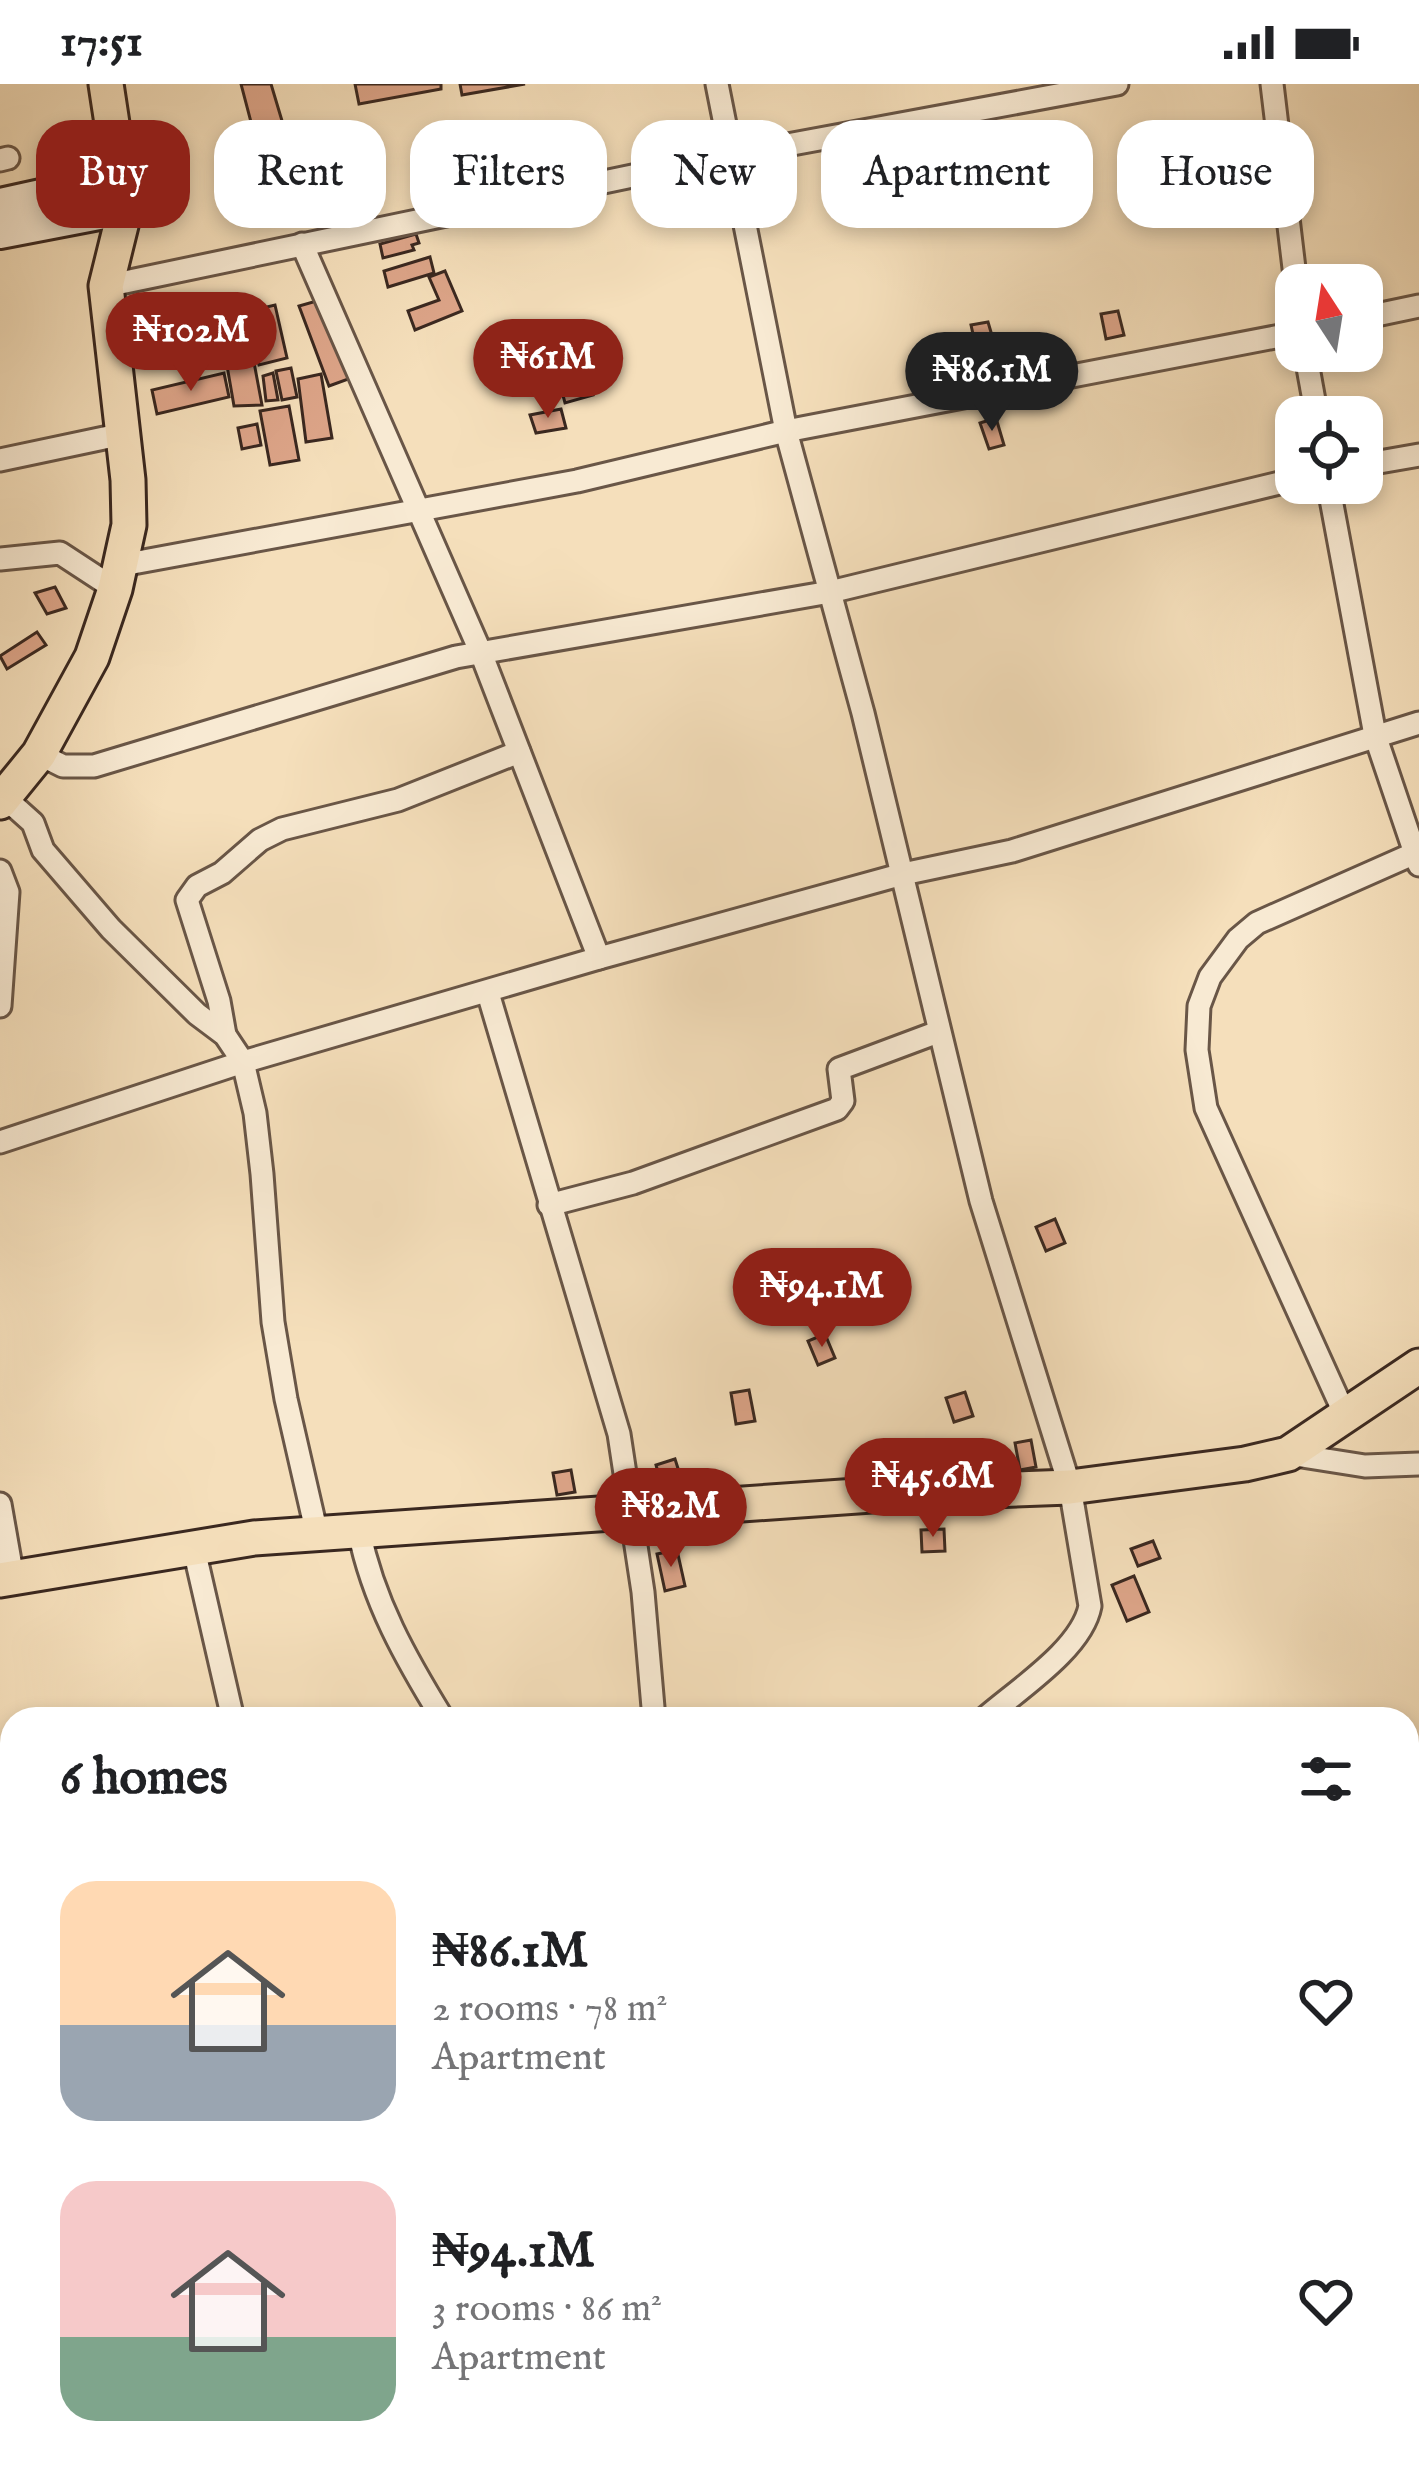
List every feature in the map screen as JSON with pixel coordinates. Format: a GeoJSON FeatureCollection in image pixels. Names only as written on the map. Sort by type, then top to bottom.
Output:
{"type":"FeatureCollection","features":[{"type":"Feature","properties":{"kind":"main road"},"geometry":{"type":"LineString","coordinates":[[106,84],[111,120]]}},
{"type":"Feature","properties":{"kind":"main road"},"geometry":{"type":"LineString","coordinates":[[2,800],[39,754],[92,657],[129,525],[106,286],[116,228]]}},
{"type":"Feature","properties":{"kind":"main road"},"geometry":{"type":"LineString","coordinates":[[7,1579],[193,1545],[632,1511],[1070,1486],[1245,1464],[1288,1454],[1419,1366]]}},
{"type":"Feature","properties":{"kind":"street"},"geometry":{"type":"LineString","coordinates":[[717,84],[725,120]]}},
{"type":"Feature","properties":{"kind":"street"},"geometry":{"type":"LineString","coordinates":[[797,143],[1117,84]]}},
{"type":"Feature","properties":{"kind":"street"},"geometry":{"type":"LineString","coordinates":[[1272,84],[1293,264]]}},
{"type":"Feature","properties":{"kind":"street"},"geometry":{"type":"LineString","coordinates":[[106,286],[631,176]]}},
{"type":"Feature","properties":{"kind":"street"},"geometry":{"type":"LineString","coordinates":[[0,205],[36,202]]}},
{"type":"Feature","properties":{"kind":"street"},"geometry":{"type":"LineString","coordinates":[[0,233],[36,221]]}},
{"type":"Feature","properties":{"kind":"street"},"geometry":{"type":"LineString","coordinates":[[747,228],[786,431],[903,874],[981,1201],[1070,1486],[1090,1606],[1087,1625],[998,1707]]}},
{"type":"Feature","properties":{"kind":"street"},"geometry":{"type":"LineString","coordinates":[[302,244],[481,653],[599,958]]}},
{"type":"Feature","properties":{"kind":"street"},"geometry":{"type":"LineString","coordinates":[[1383,314],[1419,306]]}},
{"type":"Feature","properties":{"kind":"street"},"geometry":{"type":"LineString","coordinates":[[0,559],[60,554],[118,577],[419,510],[577,481],[786,431],[1275,337]]}},
{"type":"Feature","properties":{"kind":"street"},"geometry":{"type":"LineString","coordinates":[[0,460],[123,434]]}},
{"type":"Feature","properties":{"kind":"street"},"geometry":{"type":"LineString","coordinates":[[1383,461],[1419,454]]}},
{"type":"Feature","properties":{"kind":"street"},"geometry":{"type":"LineString","coordinates":[[39,754],[63,766],[94,766],[456,657],[830,592],[1275,484]]}},
{"type":"Feature","properties":{"kind":"street"},"geometry":{"type":"LineString","coordinates":[[1332,504],[1375,735],[1417,860],[1257,923],[1238,938],[1210,977],[1198,1006],[1196,1050],[1206,1108],[1346,1417]]}},
{"type":"Feature","properties":{"kind":"street"},"geometry":{"type":"LineString","coordinates":[[0,1142],[243,1062],[903,874],[1012,851],[1419,723]]}},
{"type":"Feature","properties":{"kind":"street"},"geometry":{"type":"LineString","coordinates":[[225,1035],[188,900],[197,886],[282,829],[398,800],[519,752]]}},
{"type":"Feature","properties":{"kind":"street"},"geometry":{"type":"LineString","coordinates":[[2,800],[33,823],[44,850],[111,928],[197,1014],[225,1035],[243,1062],[255,1113],[273,1322],[317,1534]]}},
{"type":"Feature","properties":{"kind":"street"},"geometry":{"type":"LineString","coordinates":[[0,871],[8,892],[0,1006]]}},
{"type":"Feature","properties":{"kind":"street"},"geometry":{"type":"LineString","coordinates":[[488,993],[619,1434],[653,1707]]}},
{"type":"Feature","properties":{"kind":"street"},"geometry":{"type":"LineString","coordinates":[[549,1205],[633,1184],[837,1109],[843,1101],[839,1069],[938,1032]]}},
{"type":"Feature","properties":{"kind":"street"},"geometry":{"type":"LineString","coordinates":[[1288,1454],[1365,1466],[1419,1464]]}},
{"type":"Feature","properties":{"kind":"street"},"geometry":{"type":"LineString","coordinates":[[0,1504],[7,1579]]}},
{"type":"Feature","properties":{"kind":"street"},"geometry":{"type":"LineString","coordinates":[[359,1532],[367,1573],[388,1625],[436,1707]]}},
{"type":"Feature","properties":{"kind":"street"},"geometry":{"type":"LineString","coordinates":[[193,1545],[229,1707]]}},
{"type":"Feature","properties":{"kind":"building"},"geometry":{"type":"Polygon","coordinates":[[[241,84],[271,84],[282,120],[250,120],[241,84]]]}},
{"type":"Feature","properties":{"kind":"building"},"geometry":{"type":"Polygon","coordinates":[[[355,84],[441,84],[441,89],[359,104],[355,84]]]}},
{"type":"Feature","properties":{"kind":"building"},"geometry":{"type":"Polygon","coordinates":[[[460,84],[525,84],[462,95],[460,84]]]}},
{"type":"Feature","properties":{"kind":"building"},"geometry":{"type":"Polygon","coordinates":[[[416,234],[419,243],[412,245],[414,250],[383,258],[380,244],[416,234]]]}},
{"type":"Feature","properties":{"kind":"building"},"geometry":{"type":"Polygon","coordinates":[[[430,257],[434,273],[388,287],[384,271],[430,257]]]}},
{"type":"Feature","properties":{"kind":"building"},"geometry":{"type":"Polygon","coordinates":[[[445,271],[462,311],[415,330],[408,311],[439,300],[429,277],[445,271]]]}},
{"type":"Feature","properties":{"kind":"building"},"geometry":{"type":"Polygon","coordinates":[[[215,300],[220,327],[146,343],[140,317],[215,300]]]}},
{"type":"Feature","properties":{"kind":"building"},"geometry":{"type":"Polygon","coordinates":[[[320,300],[354,377],[329,386],[299,306],[320,300]]]}},
{"type":"Feature","properties":{"kind":"building"},"geometry":{"type":"Polygon","coordinates":[[[275,305],[287,358],[259,365],[246,312],[275,305]]]}},
{"type":"Feature","properties":{"kind":"building"},"geometry":{"type":"Polygon","coordinates":[[[1118,311],[1124,335],[1106,339],[1101,314],[1118,311]]]}},
{"type":"Feature","properties":{"kind":"building"},"geometry":{"type":"Polygon","coordinates":[[[988,322],[993,339],[975,343],[971,325],[988,322]]]}},
{"type":"Feature","properties":{"kind":"building"},"geometry":{"type":"Polygon","coordinates":[[[247,325],[262,405],[234,406],[221,331],[247,325]]]}},
{"type":"Feature","properties":{"kind":"building"},"geometry":{"type":"Polygon","coordinates":[[[291,368],[297,397],[282,400],[276,371],[291,368]]]}},
{"type":"Feature","properties":{"kind":"building"},"geometry":{"type":"Polygon","coordinates":[[[224,373],[229,397],[157,414],[152,390],[224,373]]]}},
{"type":"Feature","properties":{"kind":"building"},"geometry":{"type":"Polygon","coordinates":[[[273,373],[278,400],[266,401],[263,376],[273,373]]]}},
{"type":"Feature","properties":{"kind":"building"},"geometry":{"type":"Polygon","coordinates":[[[321,374],[332,438],[306,442],[298,379],[321,374]]]}},
{"type":"Feature","properties":{"kind":"building"},"geometry":{"type":"Polygon","coordinates":[[[587,376],[593,395],[565,403],[560,384],[587,376]]]}},
{"type":"Feature","properties":{"kind":"building"},"geometry":{"type":"Polygon","coordinates":[[[289,406],[299,460],[270,465],[260,411],[289,406]]]}},
{"type":"Feature","properties":{"kind":"building"},"geometry":{"type":"Polygon","coordinates":[[[561,409],[566,428],[536,433],[530,415],[561,409]]]}},
{"type":"Feature","properties":{"kind":"building"},"geometry":{"type":"Polygon","coordinates":[[[996,418],[1004,445],[989,449],[980,423],[996,418]]]}},
{"type":"Feature","properties":{"kind":"building"},"geometry":{"type":"Polygon","coordinates":[[[257,424],[261,445],[242,449],[238,428],[257,424]]]}},
{"type":"Feature","properties":{"kind":"building"},"geometry":{"type":"Polygon","coordinates":[[[55,587],[66,608],[47,614],[35,593],[55,587]]]}},
{"type":"Feature","properties":{"kind":"building"},"geometry":{"type":"Polygon","coordinates":[[[37,632],[46,645],[7,669],[0,656],[37,632]]]}},
{"type":"Feature","properties":{"kind":"building"},"geometry":{"type":"Polygon","coordinates":[[[1055,1219],[1065,1243],[1046,1251],[1036,1227],[1055,1219]]]}},
{"type":"Feature","properties":{"kind":"building"},"geometry":{"type":"Polygon","coordinates":[[[825,1334],[835,1358],[818,1365],[808,1341],[825,1334]]]}},
{"type":"Feature","properties":{"kind":"building"},"geometry":{"type":"Polygon","coordinates":[[[749,1390],[755,1421],[736,1424],[731,1393],[749,1390]]]}},
{"type":"Feature","properties":{"kind":"building"},"geometry":{"type":"Polygon","coordinates":[[[965,1392],[973,1416],[954,1422],[946,1398],[965,1392]]]}},
{"type":"Feature","properties":{"kind":"building"},"geometry":{"type":"Polygon","coordinates":[[[1031,1440],[1036,1467],[1020,1470],[1015,1443],[1031,1440]]]}},
{"type":"Feature","properties":{"kind":"building"},"geometry":{"type":"Polygon","coordinates":[[[675,1459],[682,1481],[662,1487],[656,1465],[675,1459]]]}},
{"type":"Feature","properties":{"kind":"building"},"geometry":{"type":"Polygon","coordinates":[[[571,1470],[575,1492],[557,1495],[553,1473],[571,1470]]]}},
{"type":"Feature","properties":{"kind":"building"},"geometry":{"type":"Polygon","coordinates":[[[944,1529],[945,1551],[922,1552],[921,1530],[944,1529]]]}},
{"type":"Feature","properties":{"kind":"building"},"geometry":{"type":"Polygon","coordinates":[[[1153,1541],[1160,1558],[1138,1566],[1131,1549],[1153,1541]]]}},
{"type":"Feature","properties":{"kind":"building"},"geometry":{"type":"Polygon","coordinates":[[[677,1550],[685,1586],[665,1591],[657,1554],[677,1550]]]}},
{"type":"Feature","properties":{"kind":"building"},"geometry":{"type":"Polygon","coordinates":[[[1134,1576],[1149,1612],[1127,1621],[1112,1585],[1134,1576]]]}}]}
